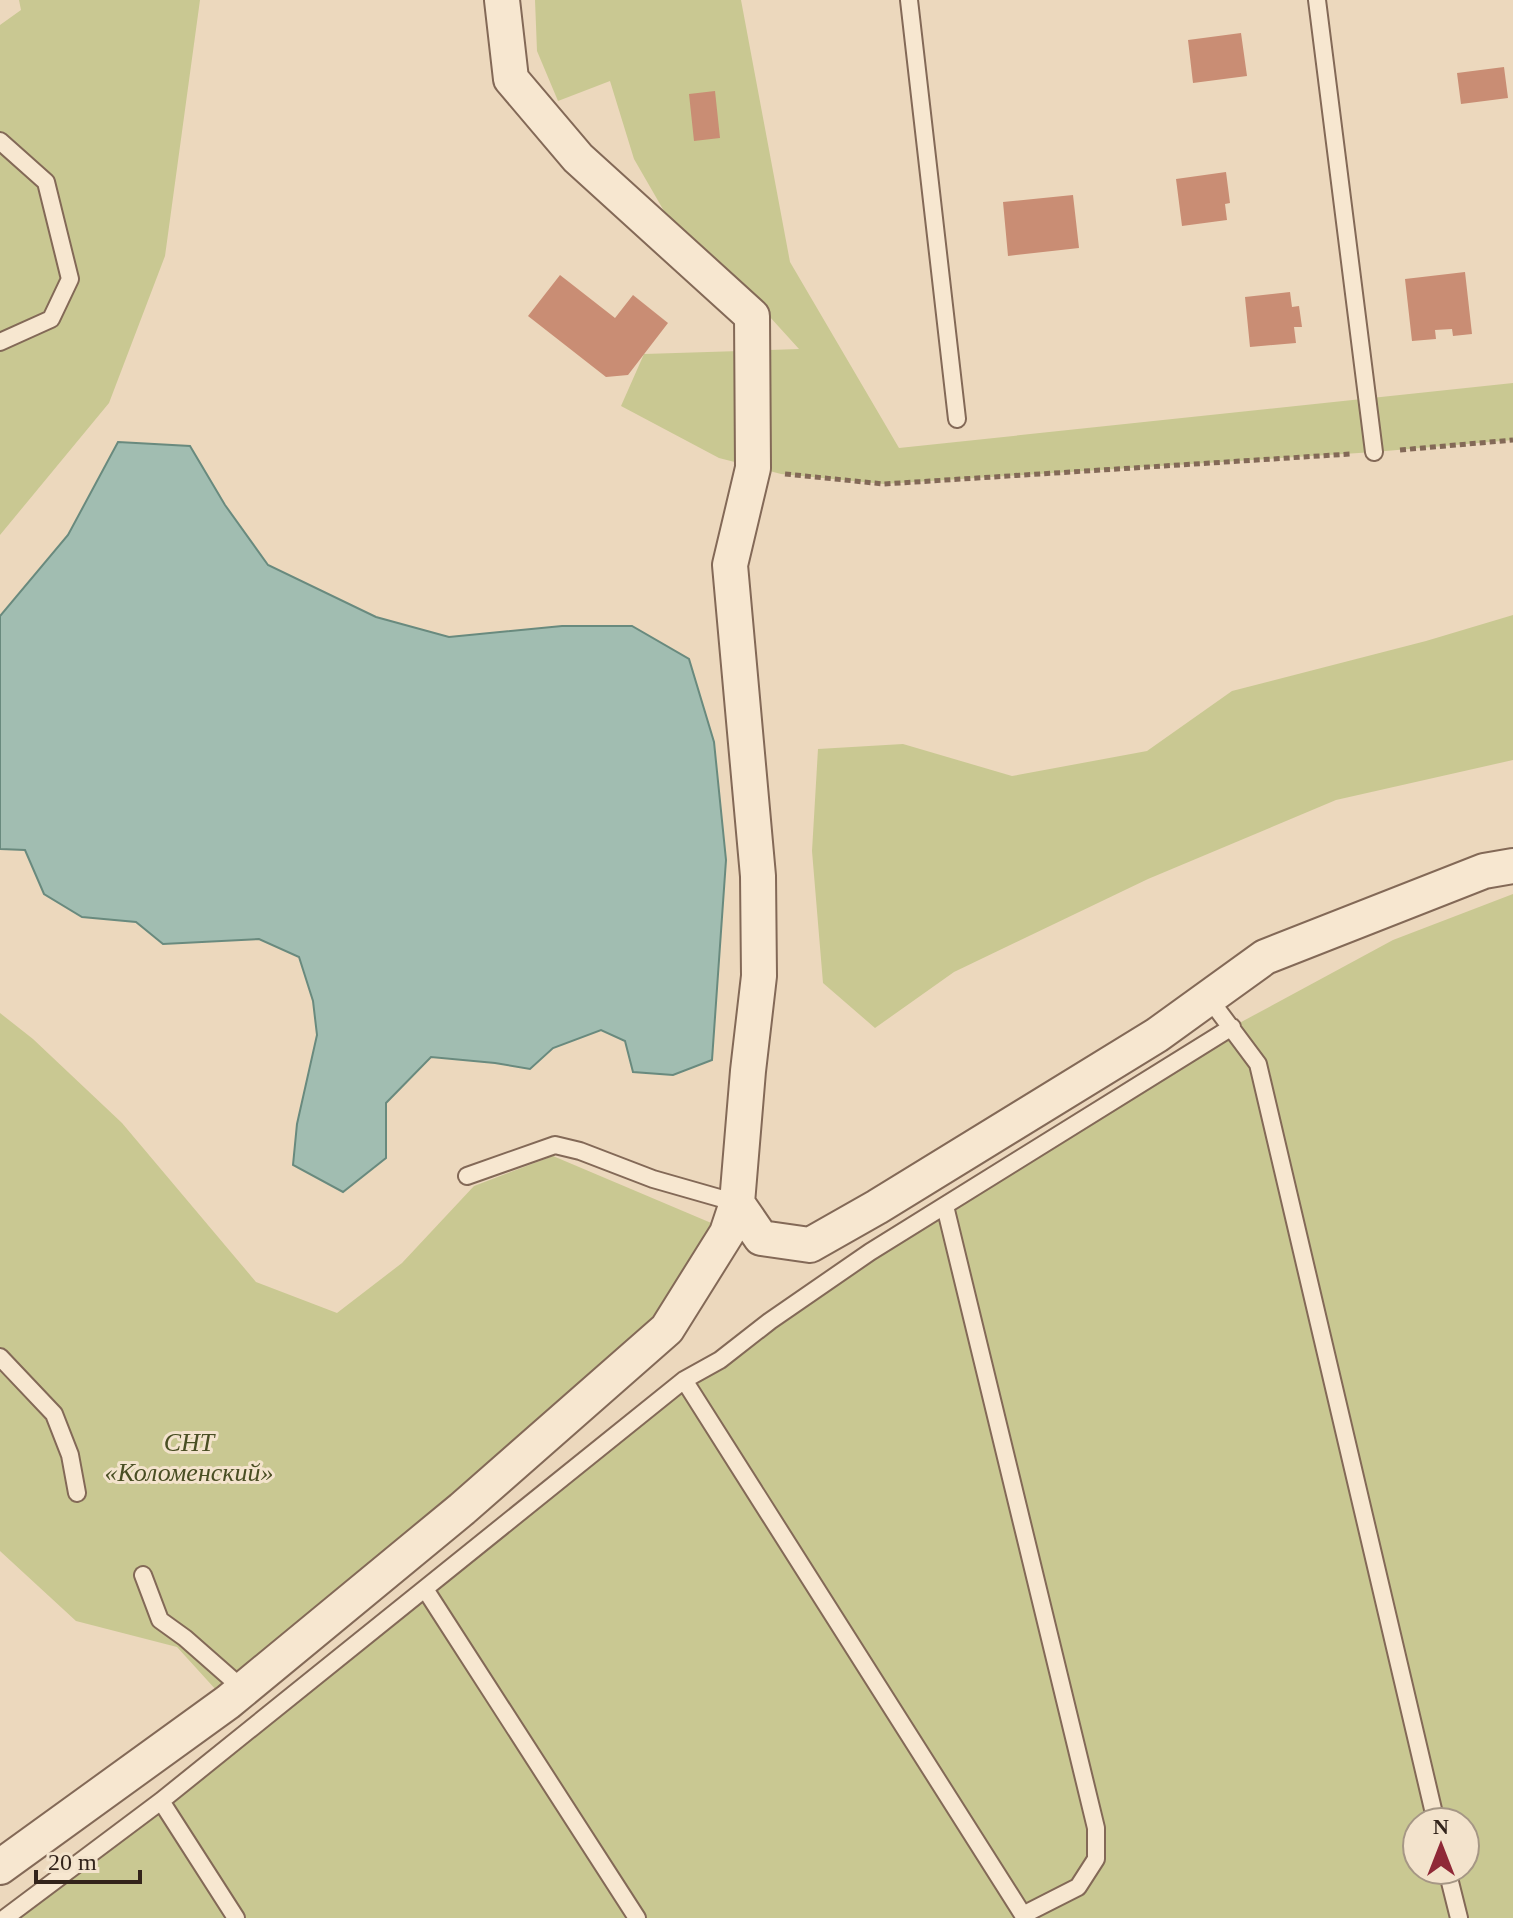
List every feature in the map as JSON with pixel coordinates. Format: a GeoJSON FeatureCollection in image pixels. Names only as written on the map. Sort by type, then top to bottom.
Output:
{"type":"FeatureCollection","features":[{"type":"Feature","properties":{"kind":"street"},"geometry":{"type":"LineString","coordinates":[[0,1867],[243,1689],[462,1509],[667,1329],[727,1233],[737,1203],[759,976],[758,876],[730,565],[753,468],[752,316],[578,158],[511,79],[502,0]]}},
{"type":"Feature","properties":{"kind":"street"},"geometry":{"type":"LineString","coordinates":[[737,1203],[761,1238],[810,1245],[1157,1035],[1265,957],[1484,871],[1512,867]]}},
{"type":"Feature","properties":{"kind":"lane"},"geometry":{"type":"LineString","coordinates":[[909,0],[957,419]]}},
{"type":"Feature","properties":{"kind":"lane"},"geometry":{"type":"LineString","coordinates":[[1317,0],[1374,452]]}},
{"type":"Feature","properties":{"kind":"lane"},"geometry":{"type":"LineString","coordinates":[[0,141],[46,182],[70,279],[51,319],[0,342]]}},
{"type":"Feature","properties":{"kind":"lane"},"geometry":{"type":"LineString","coordinates":[[1208,997],[1258,1064],[1432,1806]]}},
{"type":"Feature","properties":{"kind":"lane"},"geometry":{"type":"LineString","coordinates":[[5,1918],[161,1801],[684,1380],[720,1360],[822,1283],[1232,1027]]}},
{"type":"Feature","properties":{"kind":"lane"},"geometry":{"type":"LineString","coordinates":[[467,1176],[555,1145],[580,1151],[653,1179],[737,1203]]}},
{"type":"Feature","properties":{"kind":"lane"},"geometry":{"type":"LineString","coordinates":[[684,1380],[1024,1916],[1078,1887],[1096,1859],[1096,1828],[945,1206]]}},
{"type":"Feature","properties":{"kind":"lane"},"geometry":{"type":"LineString","coordinates":[[0,1357],[54,1414],[70,1455],[77,1493]]}},
{"type":"Feature","properties":{"kind":"lane"},"geometry":{"type":"LineString","coordinates":[[143,1575],[160,1620],[243,1689]]}},
{"type":"Feature","properties":{"kind":"lane"},"geometry":{"type":"LineString","coordinates":[[425,1589],[637,1918]]}},
{"type":"Feature","properties":{"kind":"lane"},"geometry":{"type":"LineString","coordinates":[[161,1801],[236,1918]]}},
{"type":"Feature","properties":{"kind":"lane"},"geometry":{"type":"LineString","coordinates":[[1451,1886],[1459,1918]]}},
{"type":"Feature","properties":{"kind":"path"},"geometry":{"type":"LineString","coordinates":[[753,468],[781,474],[884,484],[1513,440]]}},
{"type":"Feature","properties":{"kind":"green space"},"geometry":{"type":"Polygon","coordinates":[[[19,0],[200,0],[165,256],[109,403],[0,535],[0,25],[21,10],[19,0]]]}},
{"type":"Feature","properties":{"kind":"green space"},"geometry":{"type":"Polygon","coordinates":[[[535,0],[741,0],[790,262],[899,448],[1513,383],[1513,440],[884,484],[781,474],[719,458],[621,406],[644,354],[799,349],[748,293],[668,218],[634,159],[610,81],[558,101],[537,51],[535,0]]]}},
{"type":"Feature","properties":{"kind":"green space"},"geometry":{"type":"Polygon","coordinates":[[[1513,615],[1513,760],[1336,800],[1148,879],[954,972],[875,1028],[823,983],[812,851],[818,749],[903,744],[1012,776],[1147,751],[1232,691],[1513,615]]]}},
{"type":"Feature","properties":{"kind":"green space"},"geometry":{"type":"Polygon","coordinates":[[[1513,894],[1513,1918],[5,1918],[770,1321],[1232,1027],[1393,940],[1513,894]]]}},
{"type":"Feature","properties":{"kind":"green space","name":"СНТ «Коломенский»"},"geometry":{"type":"Polygon","coordinates":[[[0,1013],[33,1039],[122,1123],[256,1282],[337,1313],[402,1263],[474,1186],[553,1156],[716,1225],[641,1345],[217,1691],[177,1647],[76,1621],[0,1551],[0,1013]]]}},
{"type":"Feature","properties":{"kind":"shaded area"},"geometry":{"type":"Polygon","coordinates":[[[118,442],[190,446],[225,505],[268,565],[376,617],[449,637],[562,626],[632,626],[689,659],[714,742],[726,860],[712,1060],[673,1075],[633,1072],[625,1041],[601,1030],[553,1048],[530,1069],[431,1057],[386,1103],[386,1158],[343,1192],[293,1165],[297,1124],[317,1035],[313,1001],[299,957],[259,939],[163,944],[136,922],[82,917],[44,894],[25,850],[0,849],[0,616],[68,535],[118,442]]]}},
{"type":"Feature","properties":{"kind":"building"},"geometry":{"type":"Polygon","coordinates":[[[1241,33],[1247,76],[1193,83],[1188,40],[1241,33]]]}},
{"type":"Feature","properties":{"kind":"building"},"geometry":{"type":"Polygon","coordinates":[[[1504,67],[1508,98],[1461,104],[1457,73],[1504,67]]]}},
{"type":"Feature","properties":{"kind":"building"},"geometry":{"type":"Polygon","coordinates":[[[715,91],[720,138],[694,141],[689,94],[715,91]]]}},
{"type":"Feature","properties":{"kind":"building"},"geometry":{"type":"Polygon","coordinates":[[[1226,172],[1230,203],[1225,204],[1227,220],[1182,226],[1176,179],[1226,172]]]}},
{"type":"Feature","properties":{"kind":"building"},"geometry":{"type":"Polygon","coordinates":[[[1073,195],[1079,248],[1008,256],[1003,202],[1073,195]]]}},
{"type":"Feature","properties":{"kind":"building"},"geometry":{"type":"Polygon","coordinates":[[[1465,272],[1472,334],[1453,336],[1452,329],[1435,330],[1436,339],[1412,341],[1405,279],[1465,272]]]}},
{"type":"Feature","properties":{"kind":"building"},"geometry":{"type":"Polygon","coordinates":[[[560,275],[615,318],[633,295],[668,323],[628,375],[606,377],[528,316],[560,275]]]}},
{"type":"Feature","properties":{"kind":"building"},"geometry":{"type":"Polygon","coordinates":[[[1290,292],[1292,307],[1299,306],[1302,327],[1294,327],[1296,343],[1250,347],[1245,297],[1290,292]]]}}]}
